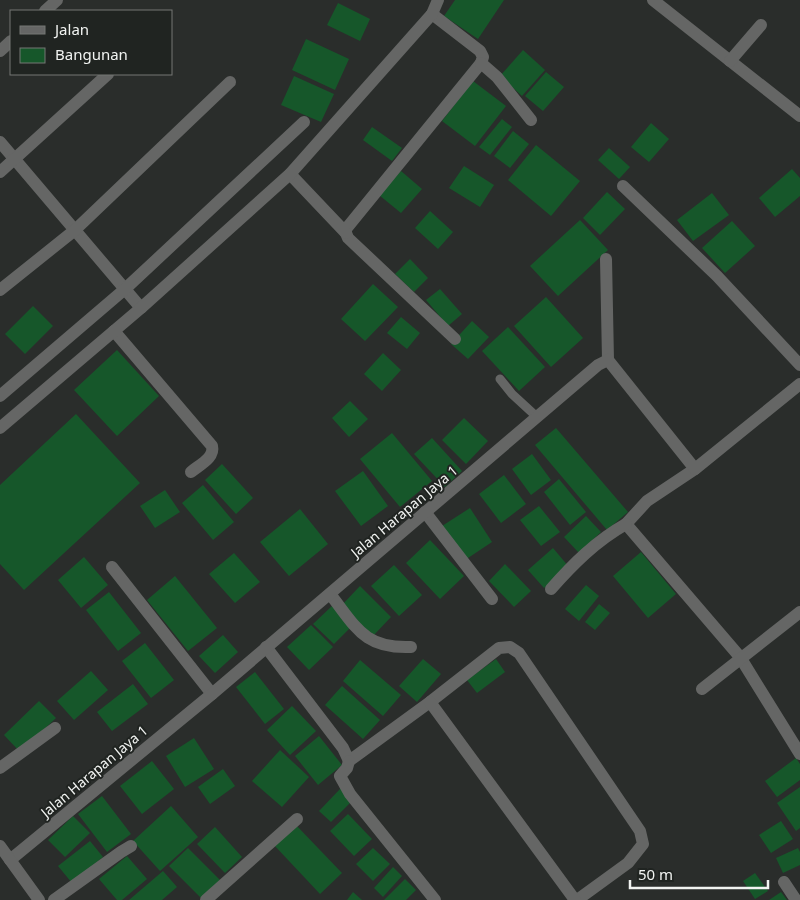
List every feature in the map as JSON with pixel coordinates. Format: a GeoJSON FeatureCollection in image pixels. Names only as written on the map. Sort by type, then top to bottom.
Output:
{"type":"FeatureCollection","features":[{"type":"Feature","properties":{"kind":"street"},"geometry":{"type":"LineString","coordinates":[[46,10],[58,0]]}},
{"type":"Feature","properties":{"kind":"street"},"geometry":{"type":"LineString","coordinates":[[0,428],[141,308],[290,174],[432,14],[438,0]]}},
{"type":"Feature","properties":{"kind":"street"},"geometry":{"type":"LineString","coordinates":[[653,0],[800,116]]}},
{"type":"Feature","properties":{"kind":"street"},"geometry":{"type":"LineString","coordinates":[[346,233],[346,229],[481,63],[483,57],[480,51],[432,14]]}},
{"type":"Feature","properties":{"kind":"street"},"geometry":{"type":"LineString","coordinates":[[730,61],[762,25]]}},
{"type":"Feature","properties":{"kind":"street"},"geometry":{"type":"LineString","coordinates":[[0,51],[10,42]]}},
{"type":"Feature","properties":{"kind":"street"},"geometry":{"type":"LineString","coordinates":[[481,63],[497,78],[530,120]]}},
{"type":"Feature","properties":{"kind":"street"},"geometry":{"type":"LineString","coordinates":[[0,172],[107,75]]}},
{"type":"Feature","properties":{"kind":"street"},"geometry":{"type":"LineString","coordinates":[[0,290],[74,230],[230,82]]}},
{"type":"Feature","properties":{"kind":"street"},"geometry":{"type":"LineString","coordinates":[[0,396],[125,289],[304,122]]}},
{"type":"Feature","properties":{"kind":"street"},"geometry":{"type":"LineString","coordinates":[[0,142],[141,308]]}},
{"type":"Feature","properties":{"kind":"street"},"geometry":{"type":"LineString","coordinates":[[290,174],[346,233],[348,238],[455,339]]}},
{"type":"Feature","properties":{"kind":"street"},"geometry":{"type":"LineString","coordinates":[[623,186],[717,276],[800,365]]}},
{"type":"Feature","properties":{"kind":"street"},"geometry":{"type":"LineString","coordinates":[[606,258],[608,360],[695,468]]}},
{"type":"Feature","properties":{"kind":"street"},"geometry":{"type":"LineString","coordinates":[[114,331],[212,446],[211,456],[191,472]]}},
{"type":"Feature","properties":{"kind":"street","name":"Jalan Harapan Jaya 1"},"geometry":{"type":"LineString","coordinates":[[10,860],[212,694],[598,365],[608,360]]}},
{"type":"Feature","properties":{"kind":"street"},"geometry":{"type":"LineString","coordinates":[[551,589],[586,552],[611,532],[626,524],[646,501],[695,468],[800,384]]}},
{"type":"Feature","properties":{"kind":"street"},"geometry":{"type":"LineString","coordinates":[[426,512],[492,599]]}},
{"type":"Feature","properties":{"kind":"street"},"geometry":{"type":"LineString","coordinates":[[626,524],[740,657],[800,754]]}},
{"type":"Feature","properties":{"kind":"street"},"geometry":{"type":"LineString","coordinates":[[112,568],[212,694]]}},
{"type":"Feature","properties":{"kind":"street"},"geometry":{"type":"LineString","coordinates":[[330,594],[361,633],[369,639],[384,646],[411,647]]}},
{"type":"Feature","properties":{"kind":"street"},"geometry":{"type":"LineString","coordinates":[[702,689],[740,657],[800,612]]}},
{"type":"Feature","properties":{"kind":"street"},"geometry":{"type":"LineString","coordinates":[[266,647],[343,748],[349,761]]}},
{"type":"Feature","properties":{"kind":"street"},"geometry":{"type":"LineString","coordinates":[[430,702],[576,900],[628,864],[643,844],[640,831],[519,653],[510,647],[499,648],[430,702],[349,761],[347,768],[340,776],[350,794],[435,900]]}},
{"type":"Feature","properties":{"kind":"street"},"geometry":{"type":"LineString","coordinates":[[0,768],[55,728]]}},
{"type":"Feature","properties":{"kind":"street"},"geometry":{"type":"LineString","coordinates":[[206,900],[297,819]]}},
{"type":"Feature","properties":{"kind":"street"},"geometry":{"type":"LineString","coordinates":[[0,846],[39,900]]}},
{"type":"Feature","properties":{"kind":"street"},"geometry":{"type":"LineString","coordinates":[[54,900],[132,846]]}},
{"type":"Feature","properties":{"kind":"street"},"geometry":{"type":"LineString","coordinates":[[784,882],[796,900]]}},
{"type":"Feature","properties":{"kind":"lane"},"geometry":{"type":"LineString","coordinates":[[500,379],[512,394],[537,417]]}},
{"type":"Feature","properties":{"kind":"building"},"geometry":{"type":"Polygon","coordinates":[[[455,0],[504,0],[478,39],[444,16],[455,0]]]}},
{"type":"Feature","properties":{"kind":"building"},"geometry":{"type":"Polygon","coordinates":[[[338,3],[370,19],[360,41],[327,25],[338,3]]]}},
{"type":"Feature","properties":{"kind":"building"},"geometry":{"type":"Polygon","coordinates":[[[306,39],[349,59],[335,90],[292,70],[306,39]]]}},
{"type":"Feature","properties":{"kind":"building"},"geometry":{"type":"Polygon","coordinates":[[[523,50],[545,70],[522,96],[500,76],[523,50]]]}},
{"type":"Feature","properties":{"kind":"building"},"geometry":{"type":"Polygon","coordinates":[[[546,72],[564,87],[543,111],[525,96],[546,72]]]}},
{"type":"Feature","properties":{"kind":"building"},"geometry":{"type":"Polygon","coordinates":[[[294,76],[334,94],[321,122],[281,105],[294,76]]]}},
{"type":"Feature","properties":{"kind":"building"},"geometry":{"type":"Polygon","coordinates":[[[473,81],[506,106],[475,146],[442,121],[473,81]]]}},
{"type":"Feature","properties":{"kind":"building"},"geometry":{"type":"Polygon","coordinates":[[[502,119],[512,127],[490,155],[479,147],[502,119]]]}},
{"type":"Feature","properties":{"kind":"building"},"geometry":{"type":"Polygon","coordinates":[[[651,123],[669,139],[649,162],[631,147],[651,123]]]}},
{"type":"Feature","properties":{"kind":"building"},"geometry":{"type":"Polygon","coordinates":[[[372,127],[402,148],[392,161],[363,140],[372,127]]]}},
{"type":"Feature","properties":{"kind":"building"},"geometry":{"type":"Polygon","coordinates":[[[513,131],[529,144],[510,168],[494,156],[513,131]]]}},
{"type":"Feature","properties":{"kind":"building"},"geometry":{"type":"Polygon","coordinates":[[[536,145],[580,181],[551,216],[508,180],[536,145]]]}},
{"type":"Feature","properties":{"kind":"building"},"geometry":{"type":"Polygon","coordinates":[[[609,148],[630,167],[619,179],[598,160],[609,148]]]}},
{"type":"Feature","properties":{"kind":"building"},"geometry":{"type":"Polygon","coordinates":[[[464,166],[494,185],[480,207],[449,188],[464,166]]]}},
{"type":"Feature","properties":{"kind":"building"},"geometry":{"type":"Polygon","coordinates":[[[792,169],[800,178],[800,196],[775,217],[759,198],[792,169]]]}},
{"type":"Feature","properties":{"kind":"building"},"geometry":{"type":"Polygon","coordinates":[[[401,171],[422,189],[401,213],[379,195],[401,171]]]}},
{"type":"Feature","properties":{"kind":"building"},"geometry":{"type":"Polygon","coordinates":[[[607,192],[625,209],[600,235],[583,218],[607,192]]]}},
{"type":"Feature","properties":{"kind":"building"},"geometry":{"type":"Polygon","coordinates":[[[712,193],[729,215],[693,241],[677,220],[712,193]]]}},
{"type":"Feature","properties":{"kind":"building"},"geometry":{"type":"Polygon","coordinates":[[[430,211],[453,232],[438,249],[415,228],[430,211]]]}},
{"type":"Feature","properties":{"kind":"building"},"geometry":{"type":"Polygon","coordinates":[[[580,220],[608,250],[558,296],[530,266],[580,220]]]}},
{"type":"Feature","properties":{"kind":"building"},"geometry":{"type":"Polygon","coordinates":[[[732,221],[755,246],[725,273],[702,248],[732,221]]]}},
{"type":"Feature","properties":{"kind":"building"},"geometry":{"type":"Polygon","coordinates":[[[410,259],[428,278],[414,292],[395,274],[410,259]]]}},
{"type":"Feature","properties":{"kind":"building"},"geometry":{"type":"Polygon","coordinates":[[[373,284],[398,307],[365,341],[341,319],[373,284]]]}},
{"type":"Feature","properties":{"kind":"building"},"geometry":{"type":"Polygon","coordinates":[[[440,289],[462,314],[448,326],[426,300],[440,289]]]}},
{"type":"Feature","properties":{"kind":"building"},"geometry":{"type":"Polygon","coordinates":[[[546,297],[583,338],[551,367],[514,326],[546,297]]]}},
{"type":"Feature","properties":{"kind":"building"},"geometry":{"type":"Polygon","coordinates":[[[33,306],[53,326],[25,354],[5,334],[33,306]]]}},
{"type":"Feature","properties":{"kind":"building"},"geometry":{"type":"Polygon","coordinates":[[[401,317],[420,333],[407,349],[387,333],[401,317]]]}},
{"type":"Feature","properties":{"kind":"building"},"geometry":{"type":"Polygon","coordinates":[[[472,321],[489,337],[468,359],[451,344],[472,321]]]}},
{"type":"Feature","properties":{"kind":"building"},"geometry":{"type":"Polygon","coordinates":[[[508,327],[545,367],[519,391],[482,351],[508,327]]]}},
{"type":"Feature","properties":{"kind":"building"},"geometry":{"type":"Polygon","coordinates":[[[117,350],[159,396],[117,436],[74,390],[117,350]]]}},
{"type":"Feature","properties":{"kind":"building"},"geometry":{"type":"Polygon","coordinates":[[[383,353],[401,370],[382,391],[364,374],[383,353]]]}},
{"type":"Feature","properties":{"kind":"building"},"geometry":{"type":"Polygon","coordinates":[[[350,401],[368,419],[349,437],[332,418],[350,401]]]}},
{"type":"Feature","properties":{"kind":"building"},"geometry":{"type":"Polygon","coordinates":[[[76,414],[140,483],[24,590],[0,564],[0,485],[76,414]]]}},
{"type":"Feature","properties":{"kind":"building"},"geometry":{"type":"Polygon","coordinates":[[[464,418],[488,441],[466,464],[442,440],[464,418]]]}},
{"type":"Feature","properties":{"kind":"building"},"geometry":{"type":"Polygon","coordinates":[[[556,428],[628,512],[607,530],[535,445],[556,428]]]}},
{"type":"Feature","properties":{"kind":"building"},"geometry":{"type":"Polygon","coordinates":[[[392,433],[432,481],[400,507],[360,459],[392,433]]]}},
{"type":"Feature","properties":{"kind":"building"},"geometry":{"type":"Polygon","coordinates":[[[432,438],[462,471],[445,487],[414,454],[432,438]]]}},
{"type":"Feature","properties":{"kind":"building"},"geometry":{"type":"Polygon","coordinates":[[[532,454],[551,480],[531,495],[512,469],[532,454]]]}},
{"type":"Feature","properties":{"kind":"building"},"geometry":{"type":"Polygon","coordinates":[[[222,464],[253,498],[236,514],[205,480],[222,464]]]}},
{"type":"Feature","properties":{"kind":"building"},"geometry":{"type":"Polygon","coordinates":[[[363,471],[388,506],[361,526],[335,491],[363,471]]]}},
{"type":"Feature","properties":{"kind":"building"},"geometry":{"type":"Polygon","coordinates":[[[504,475],[526,504],[501,523],[479,494],[504,475]]]}},
{"type":"Feature","properties":{"kind":"building"},"geometry":{"type":"Polygon","coordinates":[[[559,479],[586,512],[570,525],[544,492],[559,479]]]}},
{"type":"Feature","properties":{"kind":"building"},"geometry":{"type":"Polygon","coordinates":[[[203,485],[234,522],[213,540],[182,503],[203,485]]]}},
{"type":"Feature","properties":{"kind":"building"},"geometry":{"type":"Polygon","coordinates":[[[165,490],[180,512],[155,528],[140,506],[165,490]]]}},
{"type":"Feature","properties":{"kind":"building"},"geometry":{"type":"Polygon","coordinates":[[[539,506],[560,532],[541,546],[520,520],[539,506]]]}},
{"type":"Feature","properties":{"kind":"building"},"geometry":{"type":"Polygon","coordinates":[[[470,508],[492,542],[465,560],[442,526],[470,508]]]}},
{"type":"Feature","properties":{"kind":"building"},"geometry":{"type":"Polygon","coordinates":[[[300,509],[328,544],[289,576],[260,542],[300,509]]]}},
{"type":"Feature","properties":{"kind":"building"},"geometry":{"type":"Polygon","coordinates":[[[586,516],[601,532],[579,553],[564,537],[586,516]]]}},
{"type":"Feature","properties":{"kind":"building"},"geometry":{"type":"Polygon","coordinates":[[[430,540],[464,576],[440,599],[406,563],[430,540]]]}},
{"type":"Feature","properties":{"kind":"building"},"geometry":{"type":"Polygon","coordinates":[[[553,548],[569,567],[544,588],[528,570],[553,548]]]}},
{"type":"Feature","properties":{"kind":"building"},"geometry":{"type":"Polygon","coordinates":[[[641,552],[676,594],[648,618],[613,576],[641,552]]]}},
{"type":"Feature","properties":{"kind":"building"},"geometry":{"type":"Polygon","coordinates":[[[234,553],[260,582],[235,603],[209,574],[234,553]]]}},
{"type":"Feature","properties":{"kind":"building"},"geometry":{"type":"Polygon","coordinates":[[[84,557],[108,585],[81,608],[58,580],[84,557]]]}},
{"type":"Feature","properties":{"kind":"building"},"geometry":{"type":"Polygon","coordinates":[[[505,564],[531,591],[514,607],[489,581],[505,564]]]}},
{"type":"Feature","properties":{"kind":"building"},"geometry":{"type":"Polygon","coordinates":[[[394,565],[422,595],[399,616],[371,586],[394,565]]]}},
{"type":"Feature","properties":{"kind":"building"},"geometry":{"type":"Polygon","coordinates":[[[175,576],[217,628],[188,651],[147,600],[175,576]]]}},
{"type":"Feature","properties":{"kind":"building"},"geometry":{"type":"Polygon","coordinates":[[[586,585],[599,596],[579,621],[565,609],[586,585]]]}},
{"type":"Feature","properties":{"kind":"building"},"geometry":{"type":"Polygon","coordinates":[[[360,586],[391,617],[372,637],[341,606],[360,586]]]}},
{"type":"Feature","properties":{"kind":"building"},"geometry":{"type":"Polygon","coordinates":[[[109,592],[141,633],[118,651],[86,610],[109,592]]]}},
{"type":"Feature","properties":{"kind":"building"},"geometry":{"type":"Polygon","coordinates":[[[599,604],[610,613],[595,630],[585,622],[599,604]]]}},
{"type":"Feature","properties":{"kind":"building"},"geometry":{"type":"Polygon","coordinates":[[[332,606],[352,626],[334,644],[313,624],[332,606]]]}},
{"type":"Feature","properties":{"kind":"building"},"geometry":{"type":"Polygon","coordinates":[[[311,625],[333,647],[309,670],[287,647],[311,625]]]}},
{"type":"Feature","properties":{"kind":"building"},"geometry":{"type":"Polygon","coordinates":[[[223,635],[238,652],[215,673],[199,656],[223,635]]]}},
{"type":"Feature","properties":{"kind":"building"},"geometry":{"type":"Polygon","coordinates":[[[145,643],[174,680],[151,698],[122,661],[145,643]]]}},
{"type":"Feature","properties":{"kind":"building"},"geometry":{"type":"Polygon","coordinates":[[[423,659],[441,674],[417,702],[399,686],[423,659]]]}},
{"type":"Feature","properties":{"kind":"building"},"geometry":{"type":"Polygon","coordinates":[[[496,659],[505,672],[477,693],[467,680],[496,659]]]}},
{"type":"Feature","properties":{"kind":"building"},"geometry":{"type":"Polygon","coordinates":[[[360,660],[401,695],[383,716],[343,681],[360,660]]]}},
{"type":"Feature","properties":{"kind":"building"},"geometry":{"type":"Polygon","coordinates":[[[91,671],[108,690],[74,720],[57,701],[91,671]]]}},
{"type":"Feature","properties":{"kind":"building"},"geometry":{"type":"Polygon","coordinates":[[[255,672],[284,709],[265,724],[236,687],[255,672]]]}},
{"type":"Feature","properties":{"kind":"building"},"geometry":{"type":"Polygon","coordinates":[[[133,684],[148,704],[112,731],[97,712],[133,684]]]}},
{"type":"Feature","properties":{"kind":"building"},"geometry":{"type":"Polygon","coordinates":[[[342,686],[380,720],[363,739],[325,705],[342,686]]]}},
{"type":"Feature","properties":{"kind":"building"},"geometry":{"type":"Polygon","coordinates":[[[39,701],[56,718],[20,752],[4,735],[39,701]]]}},
{"type":"Feature","properties":{"kind":"building"},"geometry":{"type":"Polygon","coordinates":[[[292,706],[316,731],[290,755],[267,730],[292,706]]]}},
{"type":"Feature","properties":{"kind":"building"},"geometry":{"type":"Polygon","coordinates":[[[319,736],[342,765],[318,785],[295,756],[319,736]]]}},
{"type":"Feature","properties":{"kind":"building"},"geometry":{"type":"Polygon","coordinates":[[[194,738],[214,769],[185,787],[166,756],[194,738]]]}},
{"type":"Feature","properties":{"kind":"building"},"geometry":{"type":"Polygon","coordinates":[[[280,750],[309,777],[282,807],[252,781],[280,750]]]}},
{"type":"Feature","properties":{"kind":"building"},"geometry":{"type":"Polygon","coordinates":[[[796,758],[800,764],[800,780],[777,797],[765,781],[796,758]]]}},
{"type":"Feature","properties":{"kind":"building"},"geometry":{"type":"Polygon","coordinates":[[[152,761],[174,789],[142,814],[120,786],[152,761]]]}},
{"type":"Feature","properties":{"kind":"building"},"geometry":{"type":"Polygon","coordinates":[[[223,769],[235,786],[210,804],[198,787],[223,769]]]}},
{"type":"Feature","properties":{"kind":"building"},"geometry":{"type":"Polygon","coordinates":[[[800,787],[800,828],[796,831],[777,803],[800,787]]]}},
{"type":"Feature","properties":{"kind":"building"},"geometry":{"type":"Polygon","coordinates":[[[341,788],[353,800],[331,822],[319,811],[341,788]]]}},
{"type":"Feature","properties":{"kind":"building"},"geometry":{"type":"Polygon","coordinates":[[[102,796],[131,834],[107,852],[78,814],[102,796]]]}},
{"type":"Feature","properties":{"kind":"building"},"geometry":{"type":"Polygon","coordinates":[[[171,806],[198,837],[160,871],[133,841],[171,806]]]}},
{"type":"Feature","properties":{"kind":"building"},"geometry":{"type":"Polygon","coordinates":[[[348,814],[372,839],[354,856],[330,831],[348,814]]]}},
{"type":"Feature","properties":{"kind":"building"},"geometry":{"type":"Polygon","coordinates":[[[73,816],[90,833],[65,857],[48,840],[73,816]]]}},
{"type":"Feature","properties":{"kind":"building"},"geometry":{"type":"Polygon","coordinates":[[[781,821],[793,839],[771,853],[759,835],[781,821]]]}},
{"type":"Feature","properties":{"kind":"building"},"geometry":{"type":"Polygon","coordinates":[[[295,824],[342,873],[320,894],[274,845],[295,824]]]}},
{"type":"Feature","properties":{"kind":"building"},"geometry":{"type":"Polygon","coordinates":[[[215,827],[242,857],[225,873],[197,844],[215,827]]]}},
{"type":"Feature","properties":{"kind":"building"},"geometry":{"type":"Polygon","coordinates":[[[90,841],[103,857],[72,883],[58,866],[90,841]]]}},
{"type":"Feature","properties":{"kind":"building"},"geometry":{"type":"Polygon","coordinates":[[[188,848],[220,880],[201,898],[169,866],[188,848]]]}},
{"type":"Feature","properties":{"kind":"building"},"geometry":{"type":"Polygon","coordinates":[[[373,848],[390,864],[373,881],[356,864],[373,848]]]}},
{"type":"Feature","properties":{"kind":"building"},"geometry":{"type":"Polygon","coordinates":[[[798,848],[800,852],[800,865],[783,873],[776,858],[798,848]]]}},
{"type":"Feature","properties":{"kind":"building"},"geometry":{"type":"Polygon","coordinates":[[[127,856],[147,879],[122,900],[117,900],[99,879],[127,856]]]}},
{"type":"Feature","properties":{"kind":"building"},"geometry":{"type":"Polygon","coordinates":[[[393,867],[402,876],[383,897],[374,888],[393,867]]]}},
{"type":"Feature","properties":{"kind":"building"},"geometry":{"type":"Polygon","coordinates":[[[163,871],[177,887],[162,900],[129,900],[163,871]]]}},
{"type":"Feature","properties":{"kind":"building"},"geometry":{"type":"Polygon","coordinates":[[[755,873],[768,891],[755,899],[743,881],[755,873]]]}},
{"type":"Feature","properties":{"kind":"building"},"geometry":{"type":"Polygon","coordinates":[[[405,879],[416,890],[406,900],[384,900],[405,879]]]}},
{"type":"Feature","properties":{"kind":"building"},"geometry":{"type":"Polygon","coordinates":[[[353,892],[362,900],[347,900],[353,892]]]}},
{"type":"Feature","properties":{"kind":"building"},"geometry":{"type":"Polygon","coordinates":[[[781,892],[787,900],[769,900],[781,892]]]}}]}
